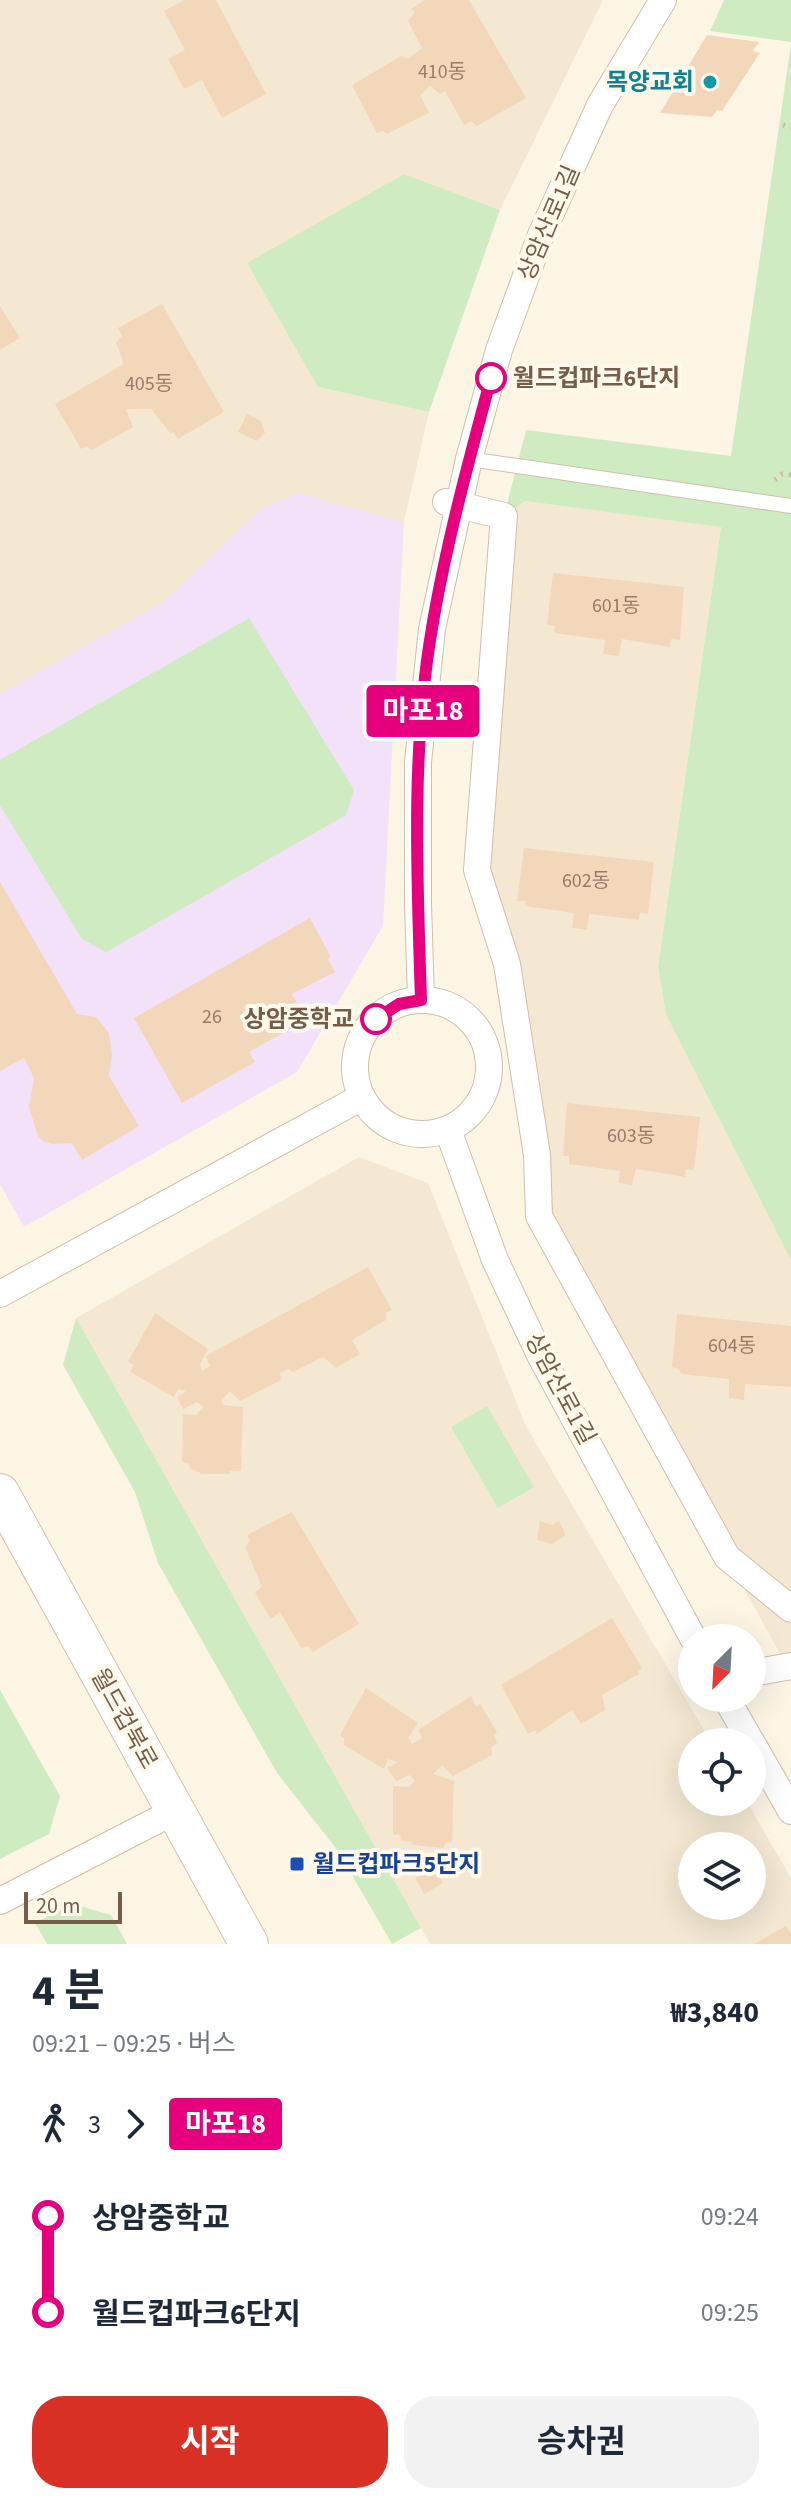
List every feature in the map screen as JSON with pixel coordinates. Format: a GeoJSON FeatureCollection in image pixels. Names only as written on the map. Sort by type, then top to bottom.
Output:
{"type":"FeatureCollection","features":[{"type":"Feature","properties":{"kind":"main road","name":"월드컵북로"},"geometry":{"type":"LineString","coordinates":[[0,1493],[249,1944]]}},
{"type":"Feature","properties":{"kind":"street","name":"상암산로1길"},"geometry":{"type":"LineString","coordinates":[[421,1000],[418,762],[432,629],[453,503],[469,459],[499,350],[541,235],[600,105],[663,0]]}},
{"type":"Feature","properties":{"kind":"street"},"geometry":{"type":"LineString","coordinates":[[453,503],[504,516],[477,870],[507,964],[537,1155],[539,1216],[727,1557],[791,1609]]}},
{"type":"Feature","properties":{"kind":"street"},"geometry":{"type":"LineString","coordinates":[[421,1000],[444,1003],[465,1015],[480,1032],[489,1054],[489,1077],[482,1099],[468,1118],[448,1130],[423,1135],[399,1131],[377,1118],[362,1097],[355,1076],[356,1053],[365,1032],[379,1015],[399,1004],[421,1000]]}},
{"type":"Feature","properties":{"kind":"street"},"geometry":{"type":"LineString","coordinates":[[0,1294],[362,1097]]}},
{"type":"Feature","properties":{"kind":"street","name":"상암산로1길"},"geometry":{"type":"LineString","coordinates":[[448,1130],[495,1260],[540,1355],[685,1624]]}},
{"type":"Feature","properties":{"kind":"street"},"geometry":{"type":"LineString","coordinates":[[766,1670],[791,1666]]}},
{"type":"Feature","properties":{"kind":"street"},"geometry":{"type":"LineString","coordinates":[[766,1767],[791,1811]]}},
{"type":"Feature","properties":{"kind":"street"},"geometry":{"type":"LineString","coordinates":[[0,1901],[175,1811]]}},
{"type":"Feature","properties":{"kind":"lane"},"geometry":{"type":"LineString","coordinates":[[469,459],[791,506]]}},
{"type":"Feature","properties":{"kind":"path"},"geometry":{"type":"LineString","coordinates":[[783,125],[791,128]]}},
{"type":"Feature","properties":{"kind":"shaded area"},"geometry":{"type":"Polygon","coordinates":[[[0,0],[603,0],[500,210],[404,174],[318,387],[429,412],[404,522],[298,493],[261,509],[163,602],[0,694],[0,0]]]}},
{"type":"Feature","properties":{"kind":"shaded area","name":"상암중학교"},"geometry":{"type":"Polygon","coordinates":[[[298,493],[404,522],[383,926],[297,1072],[24,1227],[0,1184],[0,694],[163,602],[261,509],[298,493]]]}},
{"type":"Feature","properties":{"kind":"shaded area"},"geometry":{"type":"Polygon","coordinates":[[[524,501],[721,526],[658,967],[666,1015],[791,1260],[791,1674],[539,1216],[537,1155],[477,870],[504,516],[524,501]]]}},
{"type":"Feature","properties":{"kind":"shaded area"},"geometry":{"type":"Polygon","coordinates":[[[359,1157],[428,1183],[526,1426],[678,1686],[678,1712],[693,1712],[703,1728],[678,1728],[678,1816],[755,1816],[764,1832],[678,1832],[678,1920],[766,1920],[766,1835],[791,1878],[791,1944],[430,1944],[76,1318],[359,1157]]]}},
{"type":"Feature","properties":{"kind":"green space"},"geometry":{"type":"Polygon","coordinates":[[[724,0],[791,0],[791,42],[710,31],[724,0]]]}},
{"type":"Feature","properties":{"kind":"green space"},"geometry":{"type":"Polygon","coordinates":[[[791,44],[791,1260],[666,1015],[658,967],[721,527],[525,501],[504,516],[526,430],[731,456],[791,44]]]}},
{"type":"Feature","properties":{"kind":"green space"},"geometry":{"type":"Polygon","coordinates":[[[404,174],[500,210],[429,412],[318,387],[247,263],[404,174]]]}},
{"type":"Feature","properties":{"kind":"green space"},"geometry":{"type":"Polygon","coordinates":[[[249,618],[354,790],[346,815],[106,952],[82,939],[0,805],[0,760],[249,618]]]}},
{"type":"Feature","properties":{"kind":"green space"},"geometry":{"type":"Polygon","coordinates":[[[76,1318],[421,1928],[392,1944],[338,1851],[277,1773],[158,1563],[135,1492],[63,1365],[76,1318]]]}},
{"type":"Feature","properties":{"kind":"green space"},"geometry":{"type":"Polygon","coordinates":[[[487,1406],[534,1487],[498,1508],[451,1427],[487,1406]]]}},
{"type":"Feature","properties":{"kind":"green space"},"geometry":{"type":"Polygon","coordinates":[[[0,1690],[60,1796],[49,1834],[0,1859],[0,1690]]]}},
{"type":"Feature","properties":{"kind":"green space"},"geometry":{"type":"Polygon","coordinates":[[[73,1904],[111,1915],[127,1944],[47,1944],[35,1923],[73,1904]]]}},
{"type":"Feature","properties":{"kind":"building"},"geometry":{"type":"Polygon","coordinates":[[[184,0],[216,0],[266,94],[222,118],[202,80],[184,89],[168,59],[185,50],[164,11],[184,0]]]}},
{"type":"Feature","properties":{"kind":"building"},"geometry":{"type":"Polygon","coordinates":[[[425,0],[469,0],[526,98],[477,126],[471,121],[464,125],[445,91],[440,94],[430,86],[420,95],[429,113],[387,134],[383,131],[377,133],[352,85],[401,56],[408,59],[422,48],[408,21],[415,12],[411,9],[425,0]]]}},
{"type":"Feature","properties":{"kind":"building","name":"목양교회"},"geometry":{"type":"Polygon","coordinates":[[[707,35],[759,42],[753,51],[760,53],[722,111],[717,110],[712,117],[660,113],[707,35]]]}},
{"type":"Feature","properties":{"kind":"building"},"geometry":{"type":"Polygon","coordinates":[[[162,304],[224,412],[178,439],[151,409],[126,409],[133,427],[92,450],[87,446],[81,449],[55,404],[124,364],[116,343],[122,336],[118,328],[162,304]]]}},
{"type":"Feature","properties":{"kind":"building"},"geometry":{"type":"Polygon","coordinates":[[[0,306],[20,338],[0,350],[0,306]]]}},
{"type":"Feature","properties":{"kind":"building"},"geometry":{"type":"Polygon","coordinates":[[[247,414],[261,421],[265,433],[257,441],[238,432],[247,414]]]}},
{"type":"Feature","properties":{"kind":"building"},"geometry":{"type":"Polygon","coordinates":[[[553,573],[684,587],[680,640],[671,639],[670,647],[622,639],[619,656],[603,654],[605,640],[554,633],[555,626],[547,625],[553,573]]]}},
{"type":"Feature","properties":{"kind":"building"},"geometry":{"type":"Polygon","coordinates":[[[524,848],[654,862],[648,914],[640,913],[639,920],[589,914],[587,930],[572,928],[574,913],[525,906],[525,901],[517,901],[524,848]]]}},
{"type":"Feature","properties":{"kind":"building"},"geometry":{"type":"Polygon","coordinates":[[[0,882],[77,1014],[96,1017],[109,1033],[112,1055],[109,1076],[139,1126],[82,1160],[72,1143],[52,1144],[38,1136],[29,1107],[34,1078],[24,1058],[0,1071],[0,882]]]}},
{"type":"Feature","properties":{"kind":"building"},"geometry":{"type":"Polygon","coordinates":[[[310,918],[331,957],[328,959],[335,972],[292,994],[306,1020],[249,1052],[255,1062],[182,1103],[134,1018],[310,918]]]}},
{"type":"Feature","properties":{"kind":"building"},"geometry":{"type":"Polygon","coordinates":[[[567,1103],[700,1117],[694,1170],[686,1169],[685,1177],[636,1169],[632,1185],[618,1183],[620,1171],[569,1164],[569,1156],[563,1156],[567,1103]]]}},
{"type":"Feature","properties":{"kind":"building"},"geometry":{"type":"Polygon","coordinates":[[[368,1267],[392,1310],[386,1313],[386,1320],[352,1340],[360,1354],[336,1368],[323,1357],[293,1372],[288,1369],[280,1373],[281,1380],[240,1401],[230,1391],[221,1401],[223,1405],[243,1407],[241,1471],[202,1474],[182,1462],[183,1414],[196,1415],[204,1407],[197,1402],[183,1409],[177,1397],[186,1391],[178,1389],[174,1397],[130,1372],[134,1365],[128,1362],[155,1313],[208,1349],[200,1365],[202,1371],[210,1366],[206,1356],[368,1267]]]}},
{"type":"Feature","properties":{"kind":"building"},"geometry":{"type":"Polygon","coordinates":[[[677,1314],[791,1326],[791,1387],[745,1384],[744,1400],[729,1398],[729,1379],[681,1374],[679,1369],[672,1367],[677,1314]]]}},
{"type":"Feature","properties":{"kind":"building"},"geometry":{"type":"Polygon","coordinates":[[[292,1512],[359,1624],[313,1652],[309,1646],[301,1648],[280,1612],[271,1619],[255,1593],[262,1586],[245,1547],[250,1541],[247,1535],[292,1512]]]}},
{"type":"Feature","properties":{"kind":"building"},"geometry":{"type":"Polygon","coordinates":[[[540,1521],[552,1525],[559,1521],[566,1535],[552,1544],[537,1540],[540,1521]]]}},
{"type":"Feature","properties":{"kind":"building"},"geometry":{"type":"Polygon","coordinates":[[[612,1618],[642,1668],[639,1674],[602,1695],[605,1710],[581,1724],[572,1710],[537,1734],[535,1730],[528,1734],[501,1685],[612,1618]]]}},
{"type":"Feature","properties":{"kind":"building"},"geometry":{"type":"Polygon","coordinates":[[[366,1688],[418,1723],[408,1738],[412,1744],[422,1738],[418,1730],[471,1696],[476,1706],[480,1704],[497,1732],[494,1735],[497,1743],[491,1748],[492,1755],[453,1776],[442,1765],[433,1774],[454,1781],[452,1842],[446,1843],[443,1848],[413,1845],[401,1841],[400,1835],[393,1834],[393,1786],[409,1787],[415,1781],[410,1775],[396,1781],[387,1768],[398,1762],[388,1759],[384,1769],[344,1745],[344,1738],[340,1735],[366,1688]]]}},
{"type":"Feature","properties":{"kind":"building"},"geometry":{"type":"Polygon","coordinates":[[[434,1867],[443,1883],[424,1894],[415,1878],[434,1867]]]}},
{"type":"Feature","properties":{"kind":"building"},"geometry":{"type":"Polygon","coordinates":[[[786,1926],[791,1934],[791,1944],[754,1944],[786,1926]]]}},
{"type":"Feature","properties":{"kind":"bus line","name":"마포18"},"geometry":{"type":"LineString","coordinates":[[376,1019],[399,1004],[421,1000],[418,762],[432,629],[469,459],[491,378]]}},
{"type":"Feature","properties":{"kind":"place","name":"목양교회"},"geometry":{"type":"Point","coordinates":[710,82]}},
{"type":"Feature","properties":{"kind":"place","name":"월드컵파크6단지"},"geometry":{"type":"Point","coordinates":[491,378]}},
{"type":"Feature","properties":{"kind":"place","name":"상암중학교"},"geometry":{"type":"Point","coordinates":[376,1019]}},
{"type":"Feature","properties":{"kind":"place","name":"월드컵파크5단지"},"geometry":{"type":"Point","coordinates":[297,1864]}}]}
